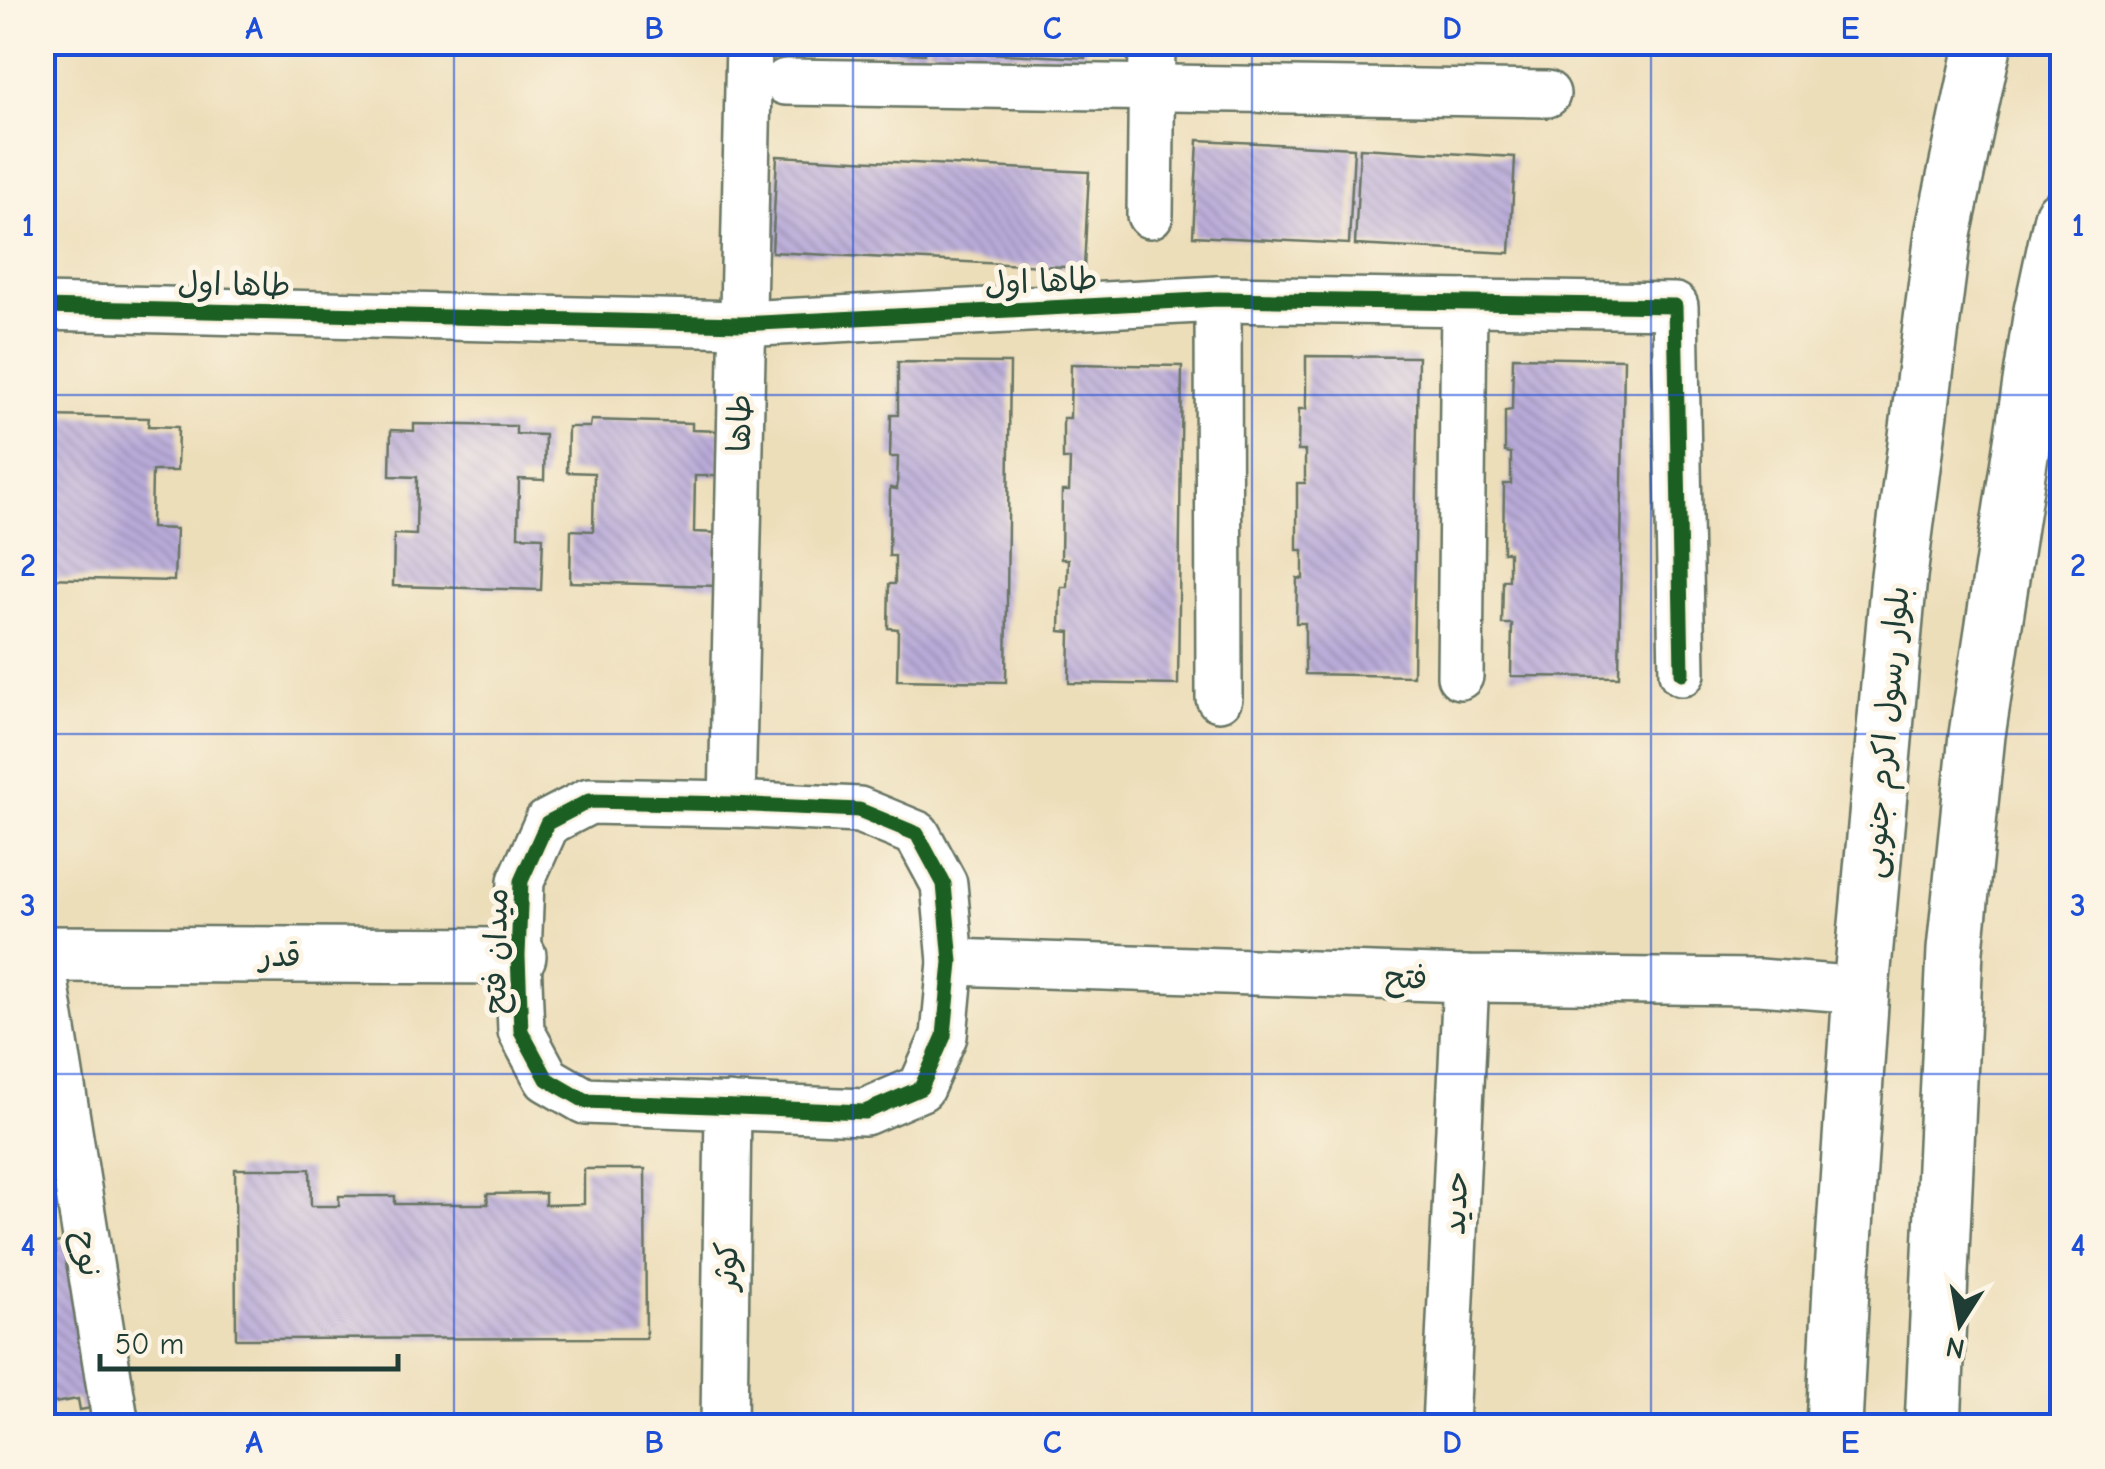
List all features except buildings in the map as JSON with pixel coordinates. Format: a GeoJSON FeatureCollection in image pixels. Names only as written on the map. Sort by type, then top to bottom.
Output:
{"type":"FeatureCollection","features":[{"type":"Feature","properties":{"kind":"main road","name":"بلوار رسول اکرم جنوبی"},"geometry":{"type":"LineString","coordinates":[[1834,1426],[1861,990],[1897,595],[1943,234],[1984,42]]}},
{"type":"Feature","properties":{"kind":"main road"},"geometry":{"type":"LineString","coordinates":[[1934,1426],[1955,950],[1977,735],[2042,311],[2062,217]]}},
{"type":"Feature","properties":{"kind":"main road","name":"قدر"},"geometry":{"type":"LineString","coordinates":[[42,958],[518,956]]}},
{"type":"Feature","properties":{"kind":"street","name":"طاها"},"geometry":{"type":"LineString","coordinates":[[732,804],[748,42]]}},
{"type":"Feature","properties":{"kind":"street"},"geometry":{"type":"LineString","coordinates":[[1150,215],[1152,42]]}},
{"type":"Feature","properties":{"kind":"street"},"geometry":{"type":"LineString","coordinates":[[786,82],[1547,94]]}},
{"type":"Feature","properties":{"kind":"street","name":"طاها اول"},"geometry":{"type":"LineString","coordinates":[[42,307],[741,324],[1218,299],[1676,306],[1682,673]]}},
{"type":"Feature","properties":{"kind":"street"},"geometry":{"type":"LineString","coordinates":[[1218,299],[1219,698]]}},
{"type":"Feature","properties":{"kind":"street"},"geometry":{"type":"LineString","coordinates":[[1460,676],[1464,303]]}},
{"type":"Feature","properties":{"kind":"street","name":"میدان فتح"},"geometry":{"type":"LineString","coordinates":[[589,801],[732,804],[859,810],[918,834],[944,884],[950,962],[944,1036],[921,1088],[866,1112],[585,1102],[547,1079],[521,1031],[518,956],[521,880],[547,822],[589,801]]}},
{"type":"Feature","properties":{"kind":"street","name":"نوح"},"geometry":{"type":"LineString","coordinates":[[42,958],[116,1426]]}},
{"type":"Feature","properties":{"kind":"street","name":"فتح"},"geometry":{"type":"LineString","coordinates":[[950,962],[1466,979],[1759,982],[1861,990]]}},
{"type":"Feature","properties":{"kind":"street","name":"حدید"},"geometry":{"type":"LineString","coordinates":[[1444,1426],[1466,979]]}},
{"type":"Feature","properties":{"kind":"street","name":"کوثر"},"geometry":{"type":"LineString","coordinates":[[724,1426],[728,1106]]}},
{"type":"Feature","properties":{"kind":"cycle path"},"geometry":{"type":"LineString","coordinates":[[42,307],[741,324],[1218,299],[1675,306],[1682,673]]}},
{"type":"Feature","properties":{"kind":"cycle path"},"geometry":{"type":"LineString","coordinates":[[589,801],[859,810],[917,834],[944,884],[951,962],[944,1036],[921,1088],[865,1112],[585,1101],[547,1079],[521,1031],[521,881],[547,823],[589,801]]}}]}
